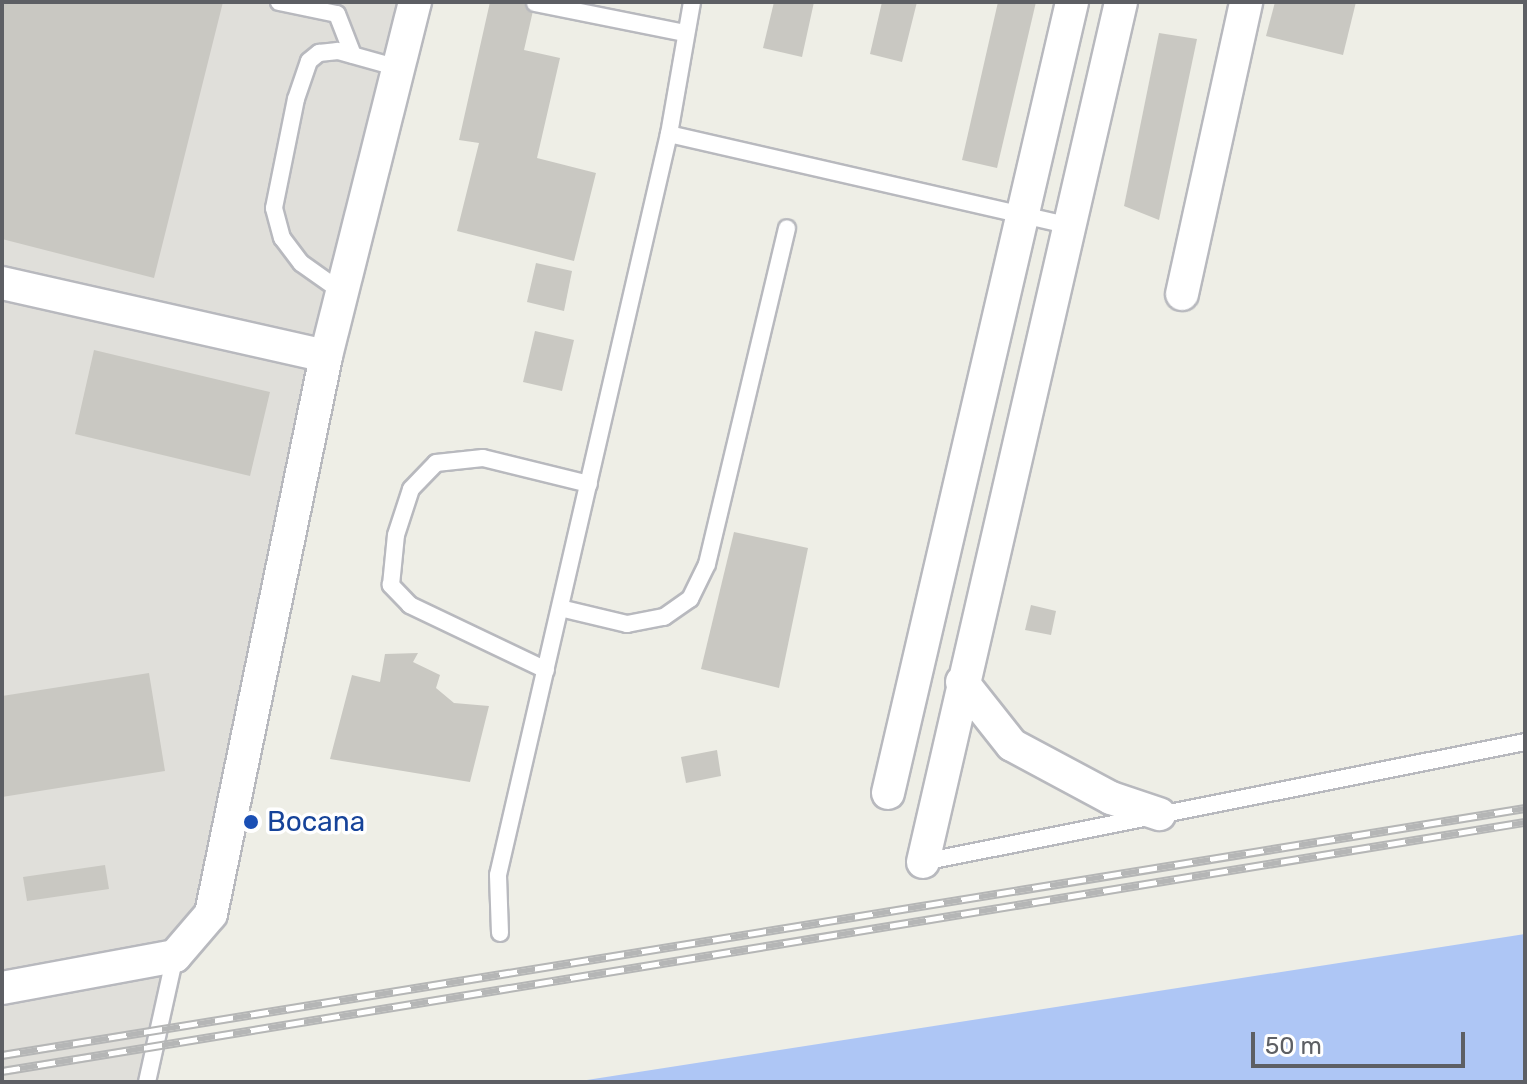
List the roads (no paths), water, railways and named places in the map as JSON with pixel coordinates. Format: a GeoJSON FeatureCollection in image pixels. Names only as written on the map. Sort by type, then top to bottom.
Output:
{"type":"FeatureCollection","features":[{"type":"Feature","properties":{"kind":"street"},"geometry":{"type":"LineString","coordinates":[[2,988],[175,956],[211,914],[326,356],[415,2]]}},
{"type":"Feature","properties":{"kind":"street"},"geometry":{"type":"LineString","coordinates":[[888,793],[1072,2]]}},
{"type":"Feature","properties":{"kind":"street"},"geometry":{"type":"LineString","coordinates":[[923,862],[1121,2]]}},
{"type":"Feature","properties":{"kind":"street"},"geometry":{"type":"LineString","coordinates":[[1182,294],[1246,2]]}},
{"type":"Feature","properties":{"kind":"street"},"geometry":{"type":"LineString","coordinates":[[2,283],[326,356]]}},
{"type":"Feature","properties":{"kind":"street"},"geometry":{"type":"LineString","coordinates":[[962,682],[1012,745],[1111,798],[1159,814]]}},
{"type":"Feature","properties":{"kind":"lane"},"geometry":{"type":"LineString","coordinates":[[279,2],[337,14],[353,55]]}},
{"type":"Feature","properties":{"kind":"lane"},"geometry":{"type":"LineString","coordinates":[[500,933],[498,875],[669,134],[692,2]]}},
{"type":"Feature","properties":{"kind":"lane"},"geometry":{"type":"LineString","coordinates":[[535,3],[685,33]]}},
{"type":"Feature","properties":{"kind":"lane"},"geometry":{"type":"LineString","coordinates":[[342,292],[301,263],[282,238],[274,208],[309,61],[338,51],[399,68]]}},
{"type":"Feature","properties":{"kind":"lane"},"geometry":{"type":"LineString","coordinates":[[669,134],[1022,218],[1070,226]]}},
{"type":"Feature","properties":{"kind":"lane"},"geometry":{"type":"LineString","coordinates":[[560,608],[627,624],[664,617],[690,599],[707,564],[787,228]]}},
{"type":"Feature","properties":{"kind":"lane"},"geometry":{"type":"LineString","coordinates":[[546,670],[410,605],[391,585],[396,535],[411,489],[436,463],[483,458],[589,484]]}},
{"type":"Feature","properties":{"kind":"lane"},"geometry":{"type":"LineString","coordinates":[[923,862],[1525,742]]}},
{"type":"Feature","properties":{"kind":"lane"},"geometry":{"type":"LineString","coordinates":[[147,1082],[175,956]]}},
{"type":"Feature","properties":{"kind":"water"},"geometry":{"type":"Polygon","coordinates":[[[1525,934],[1525,1082],[574,1082],[1525,934]]]}},
{"type":"Feature","properties":{"kind":"railway"},"geometry":{"type":"LineString","coordinates":[[2,1055],[1525,808]]}},
{"type":"Feature","properties":{"kind":"railway"},"geometry":{"type":"LineString","coordinates":[[2,1071],[1525,822]]}},
{"type":"Feature","properties":{"kind":"place","name":"Bocana"},"geometry":{"type":"Point","coordinates":[251,822]}}]}
